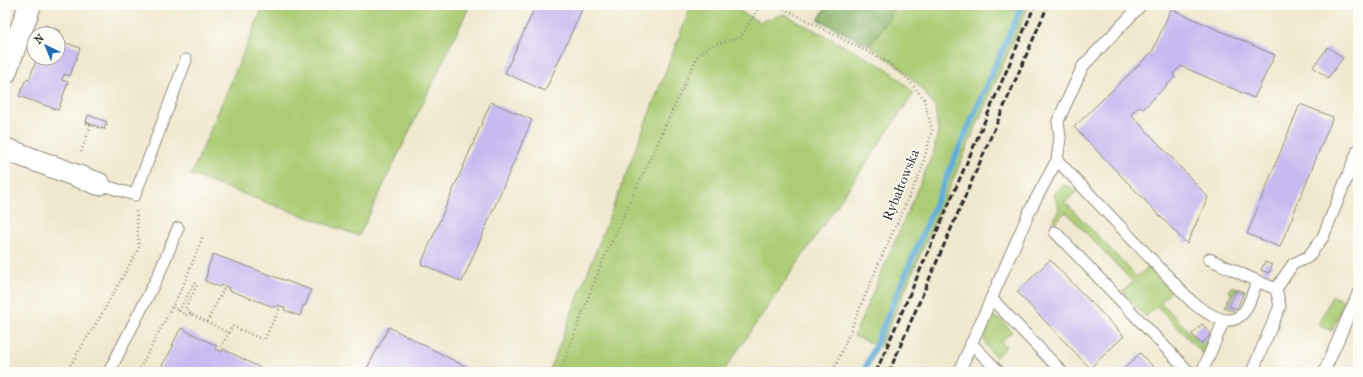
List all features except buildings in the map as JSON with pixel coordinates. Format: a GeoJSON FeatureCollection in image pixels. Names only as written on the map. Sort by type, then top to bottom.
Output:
{"type":"FeatureCollection","features":[{"type":"Feature","properties":{"kind":"street"},"geometry":{"type":"LineString","coordinates":[[5,73],[30,5]]}},
{"type":"Feature","properties":{"kind":"street"},"geometry":{"type":"LineString","coordinates":[[5,149],[99,184]]}},
{"type":"Feature","properties":{"kind":"lane"},"geometry":{"type":"LineString","coordinates":[[959,372],[1031,208],[1057,160],[1060,138],[1058,121],[1083,66],[1141,5]]}},
{"type":"Feature","properties":{"kind":"lane"},"geometry":{"type":"LineString","coordinates":[[99,184],[135,195],[186,60]]}},
{"type":"Feature","properties":{"kind":"lane"},"geometry":{"type":"LineString","coordinates":[[1252,372],[1280,306],[1276,289],[1293,264],[1308,257],[1324,237],[1358,150]]}},
{"type":"Feature","properties":{"kind":"lane"},"geometry":{"type":"LineString","coordinates":[[1057,160],[1192,302],[1204,311],[1224,320],[1238,317],[1244,312],[1257,281]]}},
{"type":"Feature","properties":{"kind":"lane"},"geometry":{"type":"LineString","coordinates":[[109,372],[159,274],[178,228]]}},
{"type":"Feature","properties":{"kind":"lane"},"geometry":{"type":"LineString","coordinates":[[1055,232],[1188,371],[1192,372]]}},
{"type":"Feature","properties":{"kind":"lane"},"geometry":{"type":"LineString","coordinates":[[1209,259],[1276,289]]}},
{"type":"Feature","properties":{"kind":"lane"},"geometry":{"type":"LineString","coordinates":[[1324,372],[1358,294]]}},
{"type":"Feature","properties":{"kind":"lane"},"geometry":{"type":"LineString","coordinates":[[991,298],[1062,372]]}},
{"type":"Feature","properties":{"kind":"lane"},"geometry":{"type":"LineString","coordinates":[[1202,372],[1224,320]]}},
{"type":"Feature","properties":{"kind":"lane"},"geometry":{"type":"LineString","coordinates":[[971,343],[999,372]]}},
{"type":"Feature","properties":{"kind":"path"},"geometry":{"type":"LineString","coordinates":[[560,372],[600,267],[698,54],[710,46],[741,37],[760,5]]}},
{"type":"Feature","properties":{"kind":"path","name":"Rybałtowska"},"geometry":{"type":"LineString","coordinates":[[777,5],[887,62],[908,79],[924,99],[932,130],[921,171],[881,258],[833,372]]}},
{"type":"Feature","properties":{"kind":"path"},"geometry":{"type":"LineString","coordinates":[[86,123],[104,130],[108,122]]}},
{"type":"Feature","properties":{"kind":"path"},"geometry":{"type":"LineString","coordinates":[[81,152],[91,125]]}},
{"type":"Feature","properties":{"kind":"path"},"geometry":{"type":"LineString","coordinates":[[66,372],[100,317],[139,248],[135,195]]}},
{"type":"Feature","properties":{"kind":"path"},"geometry":{"type":"LineString","coordinates":[[138,372],[183,286],[203,236]]}},
{"type":"Feature","properties":{"kind":"path"},"geometry":{"type":"LineString","coordinates":[[179,311],[194,283],[197,285],[185,309],[191,314],[229,333]]}},
{"type":"Feature","properties":{"kind":"path"},"geometry":{"type":"LineString","coordinates":[[207,322],[225,286]]}},
{"type":"Feature","properties":{"kind":"path"},"geometry":{"type":"LineString","coordinates":[[219,350],[232,326],[264,340],[281,306]]}},
{"type":"Feature","properties":{"kind":"path"},"geometry":{"type":"LineString","coordinates":[[172,307],[187,315],[191,314]]}},
{"type":"Feature","properties":{"kind":"green space"},"geometry":{"type":"Polygon","coordinates":[[[264,5],[470,5],[359,236],[191,175],[264,5]]]}},
{"type":"Feature","properties":{"kind":"green space"},"geometry":{"type":"Polygon","coordinates":[[[697,5],[728,5],[760,22],[784,14],[889,70],[914,93],[723,372],[549,372],[689,11],[697,5]]]}},
{"type":"Feature","properties":{"kind":"green space"},"geometry":{"type":"Polygon","coordinates":[[[827,5],[898,5],[870,46],[818,20],[827,5]]]}},
{"type":"Feature","properties":{"kind":"green space"},"geometry":{"type":"Polygon","coordinates":[[[898,5],[1029,5],[880,347],[854,336],[934,151],[938,131],[935,107],[922,89],[903,70],[870,46],[898,5]]]}},
{"type":"Feature","properties":{"kind":"green space"},"geometry":{"type":"Polygon","coordinates":[[[1063,185],[1069,186],[1076,192],[1065,202],[1137,277],[1148,267],[1171,291],[1161,302],[1201,344],[1211,333],[1203,354],[1157,306],[1146,317],[1122,292],[1133,282],[1066,212],[1051,226],[1059,209],[1054,194],[1063,185]]]}},
{"type":"Feature","properties":{"kind":"green space"},"geometry":{"type":"Polygon","coordinates":[[[1232,286],[1245,291],[1236,289],[1229,306],[1237,309],[1235,310],[1226,306],[1232,293],[1229,292],[1232,286]]]}},
{"type":"Feature","properties":{"kind":"green space"},"geometry":{"type":"Polygon","coordinates":[[[1332,296],[1344,301],[1332,331],[1318,325],[1332,296]]]}},
{"type":"Feature","properties":{"kind":"green space"},"geometry":{"type":"Polygon","coordinates":[[[1358,310],[1358,335],[1354,322],[1358,310]]]}},
{"type":"Feature","properties":{"kind":"green space"},"geometry":{"type":"Polygon","coordinates":[[[991,317],[1000,320],[1012,332],[1001,341],[1006,347],[996,357],[987,347],[984,338],[991,317]]]}},
{"type":"Feature","properties":{"kind":"waterway"},"geometry":{"type":"LineString","coordinates":[[864,372],[956,155],[1022,5]]}},
{"type":"Feature","properties":{"kind":"railway"},"geometry":{"type":"LineString","coordinates":[[876,372],[1035,5]]}},
{"type":"Feature","properties":{"kind":"railway"},"geometry":{"type":"LineString","coordinates":[[889,372],[1048,5]]}}]}
